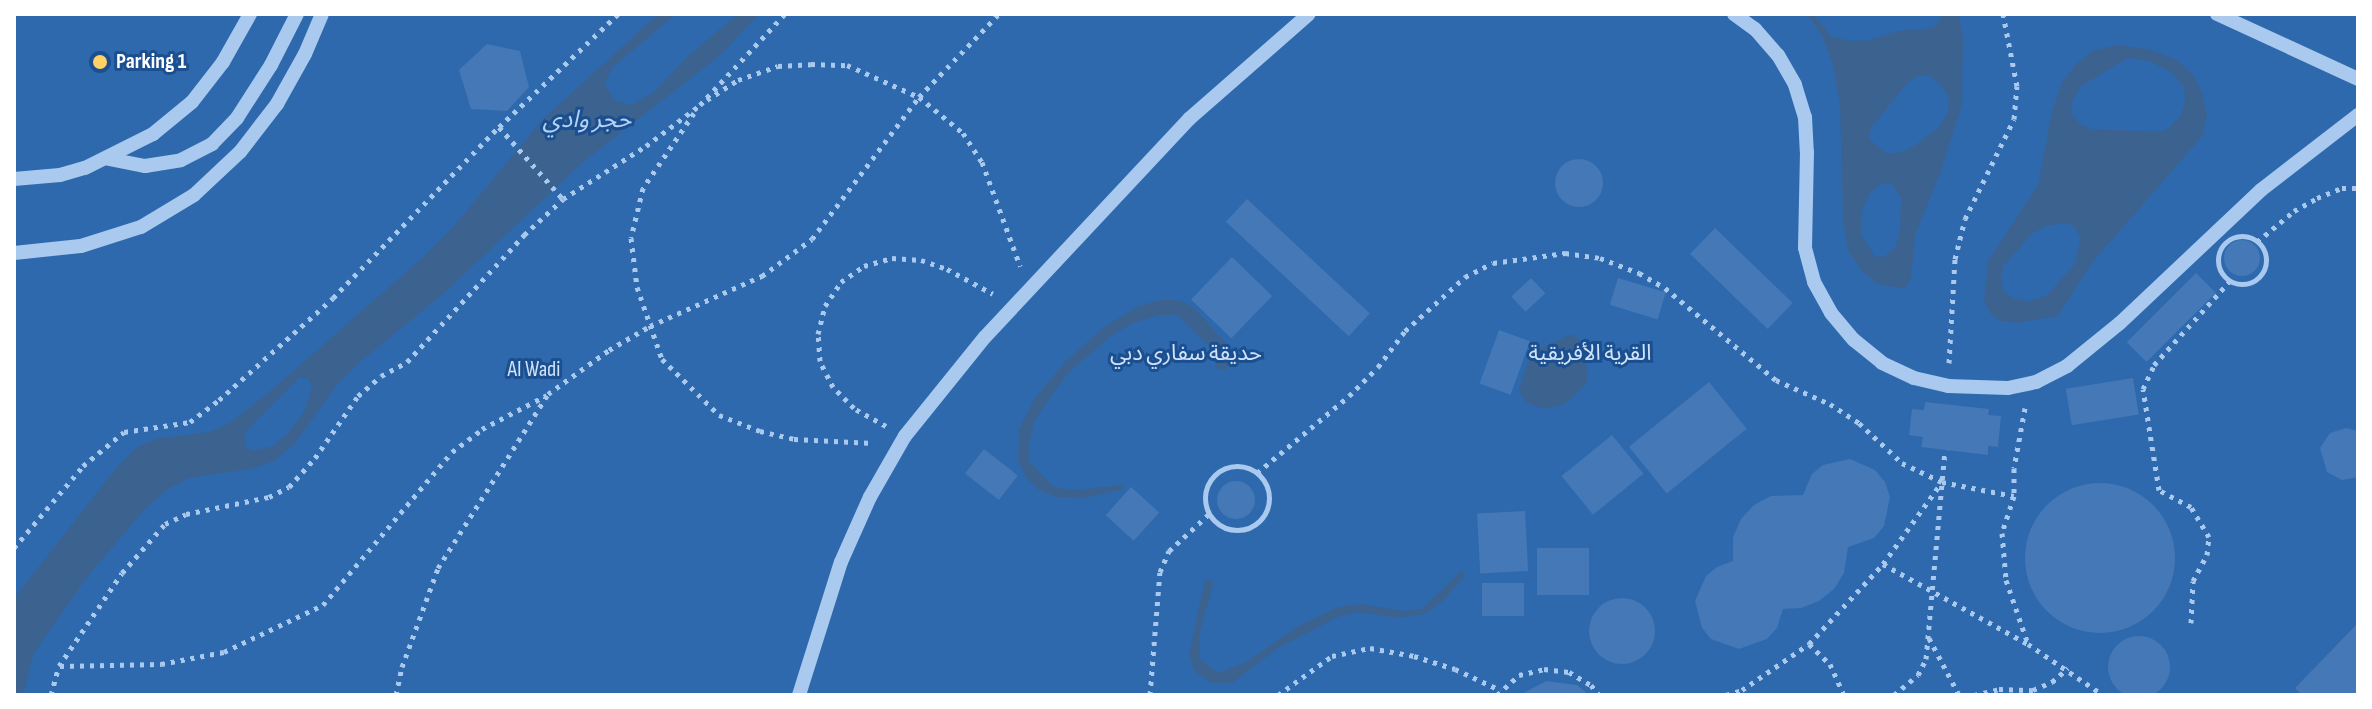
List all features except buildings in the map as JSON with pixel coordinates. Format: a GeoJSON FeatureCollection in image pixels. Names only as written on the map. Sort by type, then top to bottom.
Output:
{"type":"FeatureCollection","features":[{"type":"Feature","properties":{"kind":"street"},"geometry":{"type":"LineString","coordinates":[[14,179],[60,175],[109,159],[153,134],[192,102],[223,62],[250,14]]}},
{"type":"Feature","properties":{"kind":"street"},"geometry":{"type":"LineString","coordinates":[[109,159],[145,166],[181,160],[212,144],[245,105],[271,65],[297,14]]}},
{"type":"Feature","properties":{"kind":"street"},"geometry":{"type":"LineString","coordinates":[[14,253],[96,242],[141,227],[194,195],[240,152],[277,104],[305,54],[322,14]]}},
{"type":"Feature","properties":{"kind":"street"},"geometry":{"type":"LineString","coordinates":[[799,695],[841,562],[870,497],[905,436],[943,386],[1014,305],[1189,119],[1309,14]]}},
{"type":"Feature","properties":{"kind":"street"},"geometry":{"type":"LineString","coordinates":[[1734,14],[1755,29],[1778,55],[1795,85],[1805,117],[1805,248],[1814,282],[1831,313],[1854,340],[1882,363],[1914,378],[1948,386],[1978,390],[2036,382],[2067,366],[2095,345],[2261,190],[2358,115]]}},
{"type":"Feature","properties":{"kind":"street"},"geometry":{"type":"LineString","coordinates":[[2217,14],[2358,79]]}},
{"type":"Feature","properties":{"kind":"path"},"geometry":{"type":"LineString","coordinates":[[14,548],[83,466],[124,432],[190,422],[219,400],[333,298],[499,127],[618,14]]}},
{"type":"Feature","properties":{"kind":"path"},"geometry":{"type":"LineString","coordinates":[[785,14],[700,105],[643,188],[631,238],[637,287],[662,359],[719,415],[760,431],[794,439],[869,444],[905,436]]}},
{"type":"Feature","properties":{"kind":"path"},"geometry":{"type":"LineString","coordinates":[[59,666],[161,664],[224,652],[323,605],[452,452],[482,429],[548,394],[609,350],[650,326],[762,276],[812,239],[919,97],[999,14]]}},
{"type":"Feature","properties":{"kind":"path"},"geometry":{"type":"LineString","coordinates":[[1948,386],[1955,259],[1978,187],[2014,119],[2017,86],[2003,14]]}},
{"type":"Feature","properties":{"kind":"path"},"geometry":{"type":"LineString","coordinates":[[51,695],[59,666],[122,573],[165,524],[186,514],[269,497],[289,487],[315,458],[358,396],[381,376],[407,362],[524,235],[563,199],[646,146],[738,80],[778,66],[847,65],[919,97],[963,133],[982,162],[1028,290]]}},
{"type":"Feature","properties":{"kind":"path"},"geometry":{"type":"LineString","coordinates":[[499,127],[563,199]]}},
{"type":"Feature","properties":{"kind":"path"},"geometry":{"type":"LineString","coordinates":[[2257,242],[2294,211],[2317,198],[2342,188],[2358,188]]}},
{"type":"Feature","properties":{"kind":"path"},"geometry":{"type":"LineString","coordinates":[[2244,237],[2257,242],[2266,256],[2260,277],[2252,283],[2230,281],[2219,264],[2224,244],[2244,237]]}},
{"type":"Feature","properties":{"kind":"path"},"geometry":{"type":"LineString","coordinates":[[1257,473],[1349,396],[1378,367],[1405,331],[1465,277],[1493,263],[1565,253],[1600,258],[1652,281],[1776,380],[1830,404],[1859,423],[1902,463],[1942,482],[2014,496]]}},
{"type":"Feature","properties":{"kind":"path"},"geometry":{"type":"LineString","coordinates":[[905,436],[854,408],[833,387],[820,361],[818,334],[825,306],[841,282],[864,266],[892,258],[921,260],[947,269],[1014,305]]}},
{"type":"Feature","properties":{"kind":"path"},"geometry":{"type":"LineString","coordinates":[[2191,623],[2193,581],[2207,555],[2209,537],[2191,507],[2159,490],[2143,389],[2154,365],[2230,281]]}},
{"type":"Feature","properties":{"kind":"path"},"geometry":{"type":"LineString","coordinates":[[2028,644],[2006,580],[2002,533],[2014,496],[2020,420],[2036,382]]}},
{"type":"Feature","properties":{"kind":"path"},"geometry":{"type":"LineString","coordinates":[[396,695],[402,667],[438,568],[548,394]]}},
{"type":"Feature","properties":{"kind":"path"},"geometry":{"type":"LineString","coordinates":[[1894,695],[1918,675],[1926,659],[1935,591],[1945,450]]}},
{"type":"Feature","properties":{"kind":"path"},"geometry":{"type":"LineString","coordinates":[[1233,466],[1257,473],[1270,495],[1262,519],[1241,531],[1217,524],[1209,514],[1206,489],[1212,478],[1233,466]]}},
{"type":"Feature","properties":{"kind":"path"},"geometry":{"type":"LineString","coordinates":[[1726,695],[1742,690],[1809,644],[1883,564],[1942,482]]}},
{"type":"Feature","properties":{"kind":"path"},"geometry":{"type":"LineString","coordinates":[[1150,695],[1160,572],[1169,551],[1209,514]]}},
{"type":"Feature","properties":{"kind":"path"},"geometry":{"type":"LineString","coordinates":[[1883,564],[2028,644],[2068,668],[2103,695]]}},
{"type":"Feature","properties":{"kind":"path"},"geometry":{"type":"LineString","coordinates":[[1929,637],[1959,695]]}},
{"type":"Feature","properties":{"kind":"path"},"geometry":{"type":"LineString","coordinates":[[1809,644],[1830,664],[1844,695]]}},
{"type":"Feature","properties":{"kind":"path"},"geometry":{"type":"LineString","coordinates":[[1278,695],[1332,656],[1370,648],[1414,656],[1455,669],[1498,693],[1519,675],[1544,669],[1569,672],[1591,685],[1599,695]]}},
{"type":"Feature","properties":{"kind":"path"},"geometry":{"type":"LineString","coordinates":[[1974,695],[1999,689],[2033,690],[2052,682],[2068,668]]}},
{"type":"Feature","properties":{"kind":"path"},"geometry":{"type":"LineString","coordinates":[[488,695],[524,695]]}},
{"type":"Feature","properties":{"kind":"green space","name":"حديقة سفاري دبي"},"geometry":{"type":"Polygon","coordinates":[[[14,14],[2358,14],[2358,695],[14,695],[14,14]]]}},
{"type":"Feature","properties":{"kind":"water","name":"حجر وادي"},"geometry":{"type":"Polygon","coordinates":[[[658,14],[676,14],[612,68],[605,83],[614,100],[631,105],[654,92],[687,57],[738,14],[760,14],[718,57],[583,162],[443,294],[361,361],[337,385],[296,442],[276,460],[251,469],[189,478],[168,489],[144,510],[84,581],[34,653],[23,695],[14,695],[14,598],[118,466],[137,447],[156,439],[209,432],[230,423],[274,388],[420,260],[455,225],[541,121],[658,14]],[[300,377],[245,432],[246,447],[253,451],[273,446],[288,433],[304,412],[312,388],[309,379],[300,377]]]}},
{"type":"Feature","properties":{"kind":"water"},"geometry":{"type":"Polygon","coordinates":[[[1807,14],[1813,14],[1832,37],[1852,41],[1870,40],[1897,31],[1934,28],[1943,14],[1959,14],[1963,40],[1962,104],[1940,174],[1915,235],[1911,279],[1904,289],[1878,284],[1861,270],[1848,250],[1843,222],[1840,107],[1833,65],[1822,35],[1807,14]],[[1918,76],[1908,82],[1871,128],[1869,139],[1887,154],[1903,152],[1916,145],[1938,128],[1948,112],[1949,99],[1940,84],[1929,76],[1918,76]],[[1882,183],[1870,193],[1862,212],[1861,234],[1875,257],[1885,256],[1896,246],[1900,229],[1901,198],[1892,184],[1882,183]]]}},
{"type":"Feature","properties":{"kind":"water"},"geometry":{"type":"Polygon","coordinates":[[[2118,45],[2148,49],[2175,59],[2193,74],[2202,92],[2207,114],[2203,135],[2091,264],[2058,316],[2016,323],[2000,321],[1990,313],[1984,301],[1988,261],[2038,185],[2052,111],[2062,83],[2076,64],[2092,51],[2118,45]],[[2128,58],[2081,86],[2071,104],[2072,114],[2080,124],[2091,129],[2160,132],[2169,128],[2181,115],[2185,101],[2184,87],[2171,72],[2149,61],[2128,58]],[[2063,223],[2046,226],[2032,234],[2004,265],[2001,276],[2003,291],[2014,299],[2030,301],[2046,296],[2075,264],[2081,238],[2074,226],[2063,223]]]}},
{"type":"Feature","properties":{"kind":"water"},"geometry":{"type":"Polygon","coordinates":[[[1160,300],[1178,300],[1193,307],[1226,343],[1230,357],[1227,369],[1217,370],[1212,349],[1178,315],[1159,315],[1133,323],[1111,336],[1068,373],[1035,420],[1029,443],[1029,461],[1054,487],[1075,490],[1123,485],[1124,489],[1084,498],[1057,497],[1039,490],[1025,476],[1018,459],[1019,429],[1035,398],[1065,362],[1104,327],[1137,307],[1160,300]]]}},
{"type":"Feature","properties":{"kind":"water"},"geometry":{"type":"Polygon","coordinates":[[[1571,334],[1583,342],[1588,375],[1585,386],[1564,404],[1545,409],[1525,402],[1519,389],[1531,353],[1571,334]]]}},
{"type":"Feature","properties":{"kind":"water"},"geometry":{"type":"Polygon","coordinates":[[[1461,571],[1465,575],[1444,600],[1425,614],[1399,618],[1358,612],[1338,617],[1278,648],[1232,683],[1212,683],[1195,672],[1189,655],[1205,579],[1214,582],[1199,635],[1200,659],[1218,673],[1246,662],[1297,627],[1338,607],[1361,604],[1402,611],[1422,609],[1461,571]]]}},
{"type":"Feature","properties":{"kind":"place","name":"Parking 1"},"geometry":{"type":"Point","coordinates":[100,62]}},
{"type":"Feature","properties":{"kind":"park label","name":"القرية الأفريقية"},"geometry":{"type":"Point","coordinates":[1590,354]}},
{"type":"Feature","properties":{"kind":"park label","name":"Al Wadi"},"geometry":{"type":"Point","coordinates":[534,370]}}]}
